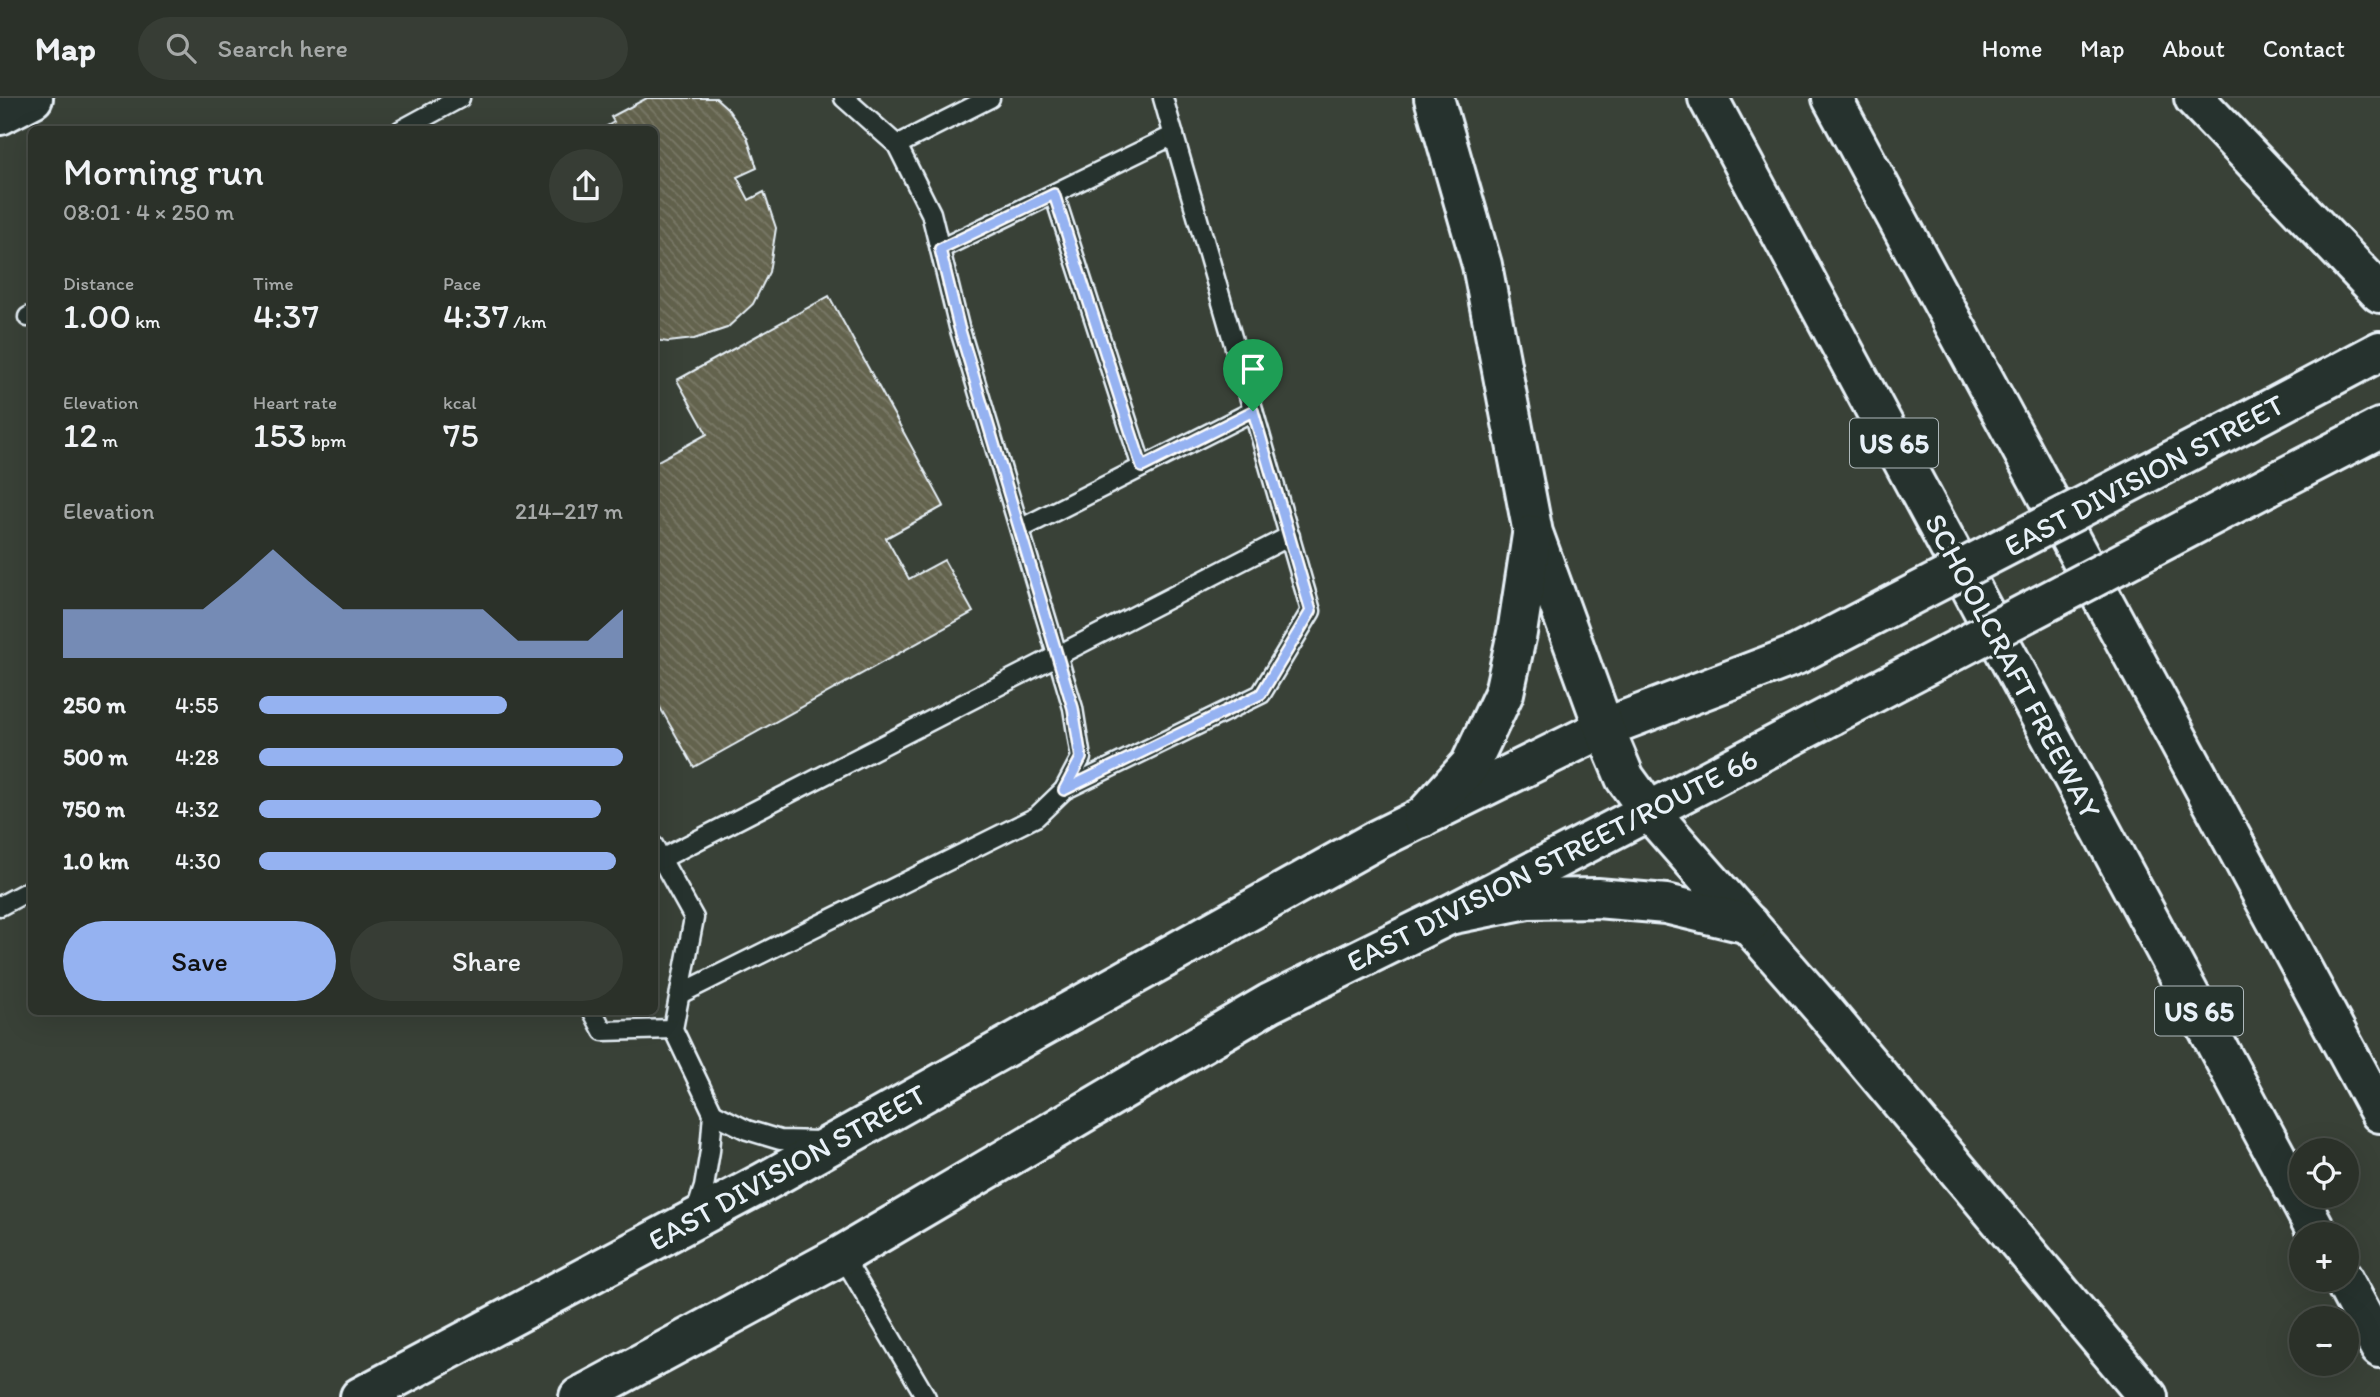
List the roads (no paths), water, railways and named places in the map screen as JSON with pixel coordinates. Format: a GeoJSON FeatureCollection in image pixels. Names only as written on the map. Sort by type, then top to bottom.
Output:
{"type":"FeatureCollection","features":[{"type":"Feature","properties":{"kind":"main road"},"geometry":{"type":"LineString","coordinates":[[0,115],[33,98]]}},
{"type":"Feature","properties":{"kind":"main road"},"geometry":{"type":"LineString","coordinates":[[1434,98],[1482,265],[1532,533],[1625,778],[1649,811],[1822,1008],[2148,1397]]}},
{"type":"Feature","properties":{"kind":"main road","name":"SCHOOLCRAFT FREEWAY"},"geometry":{"type":"LineString","coordinates":[[1709,98],[2313,1222]]}},
{"type":"Feature","properties":{"kind":"main road"},"geometry":{"type":"LineString","coordinates":[[1832,98],[2380,1113]]}},
{"type":"Feature","properties":{"kind":"main road"},"geometry":{"type":"LineString","coordinates":[[2194,98],[2380,293]]}},
{"type":"Feature","properties":{"kind":"main road","name":"EAST DIVISION STREET"},"geometry":{"type":"LineString","coordinates":[[1604,728],[1796,655],[2380,351]]}},
{"type":"Feature","properties":{"kind":"main road","name":"EAST DIVISION STREET/ROUTE 66"},"geometry":{"type":"LineString","coordinates":[[842,1255],[1270,1003],[1449,915],[2380,428]]}},
{"type":"Feature","properties":{"kind":"main road"},"geometry":{"type":"LineString","coordinates":[[1422,818],[1469,765],[1504,692],[1517,633],[1532,533]]}},
{"type":"Feature","properties":{"kind":"main road"},"geometry":{"type":"LineString","coordinates":[[1422,818],[1604,728]]}},
{"type":"Feature","properties":{"kind":"main road","name":"EAST DIVISION STREET"},"geometry":{"type":"LineString","coordinates":[[360,1397],[694,1219],[1378,839],[1422,818]]}},
{"type":"Feature","properties":{"kind":"main road"},"geometry":{"type":"LineString","coordinates":[[1449,915],[1528,899],[1597,898],[1666,904],[1749,924]]}},
{"type":"Feature","properties":{"kind":"main road"},"geometry":{"type":"LineString","coordinates":[[579,1397],[842,1255]]}},
{"type":"Feature","properties":{"kind":"main road"},"geometry":{"type":"LineString","coordinates":[[2350,1292],[2380,1348]]}},
{"type":"Feature","properties":{"kind":"lane"},"geometry":{"type":"LineString","coordinates":[[408,126],[460,98]]}},
{"type":"Feature","properties":{"kind":"lane"},"geometry":{"type":"LineString","coordinates":[[844,98],[897,145],[931,213],[959,327],[1073,708],[1081,758],[1064,790]]}},
{"type":"Feature","properties":{"kind":"lane"},"geometry":{"type":"LineString","coordinates":[[897,145],[990,98]]}},
{"type":"Feature","properties":{"kind":"lane"},"geometry":{"type":"LineString","coordinates":[[680,994],[1036,817],[1064,790],[1261,694],[1311,611],[1163,98]]}},
{"type":"Feature","properties":{"kind":"lane"},"geometry":{"type":"LineString","coordinates":[[940,249],[1174,135]]}},
{"type":"Feature","properties":{"kind":"lane"},"geometry":{"type":"LineString","coordinates":[[1054,194],[1142,467]]}},
{"type":"Feature","properties":{"kind":"lane"},"geometry":{"type":"LineString","coordinates":[[1020,529],[1253,411]]}},
{"type":"Feature","properties":{"kind":"lane"},"geometry":{"type":"LineString","coordinates":[[694,1219],[704,1187],[713,1113],[673,1029],[694,919],[658,853],[1057,657],[1290,536]]}},
{"type":"Feature","properties":{"kind":"lane"},"geometry":{"type":"LineString","coordinates":[[0,906],[28,891]]}},
{"type":"Feature","properties":{"kind":"lane"},"geometry":{"type":"LineString","coordinates":[[595,1015],[603,1031],[673,1029]]}},
{"type":"Feature","properties":{"kind":"lane"},"geometry":{"type":"LineString","coordinates":[[713,1113],[747,1130],[780,1140],[836,1141]]}},
{"type":"Feature","properties":{"kind":"lane"},"geometry":{"type":"LineString","coordinates":[[842,1255],[926,1397]]}}]}
